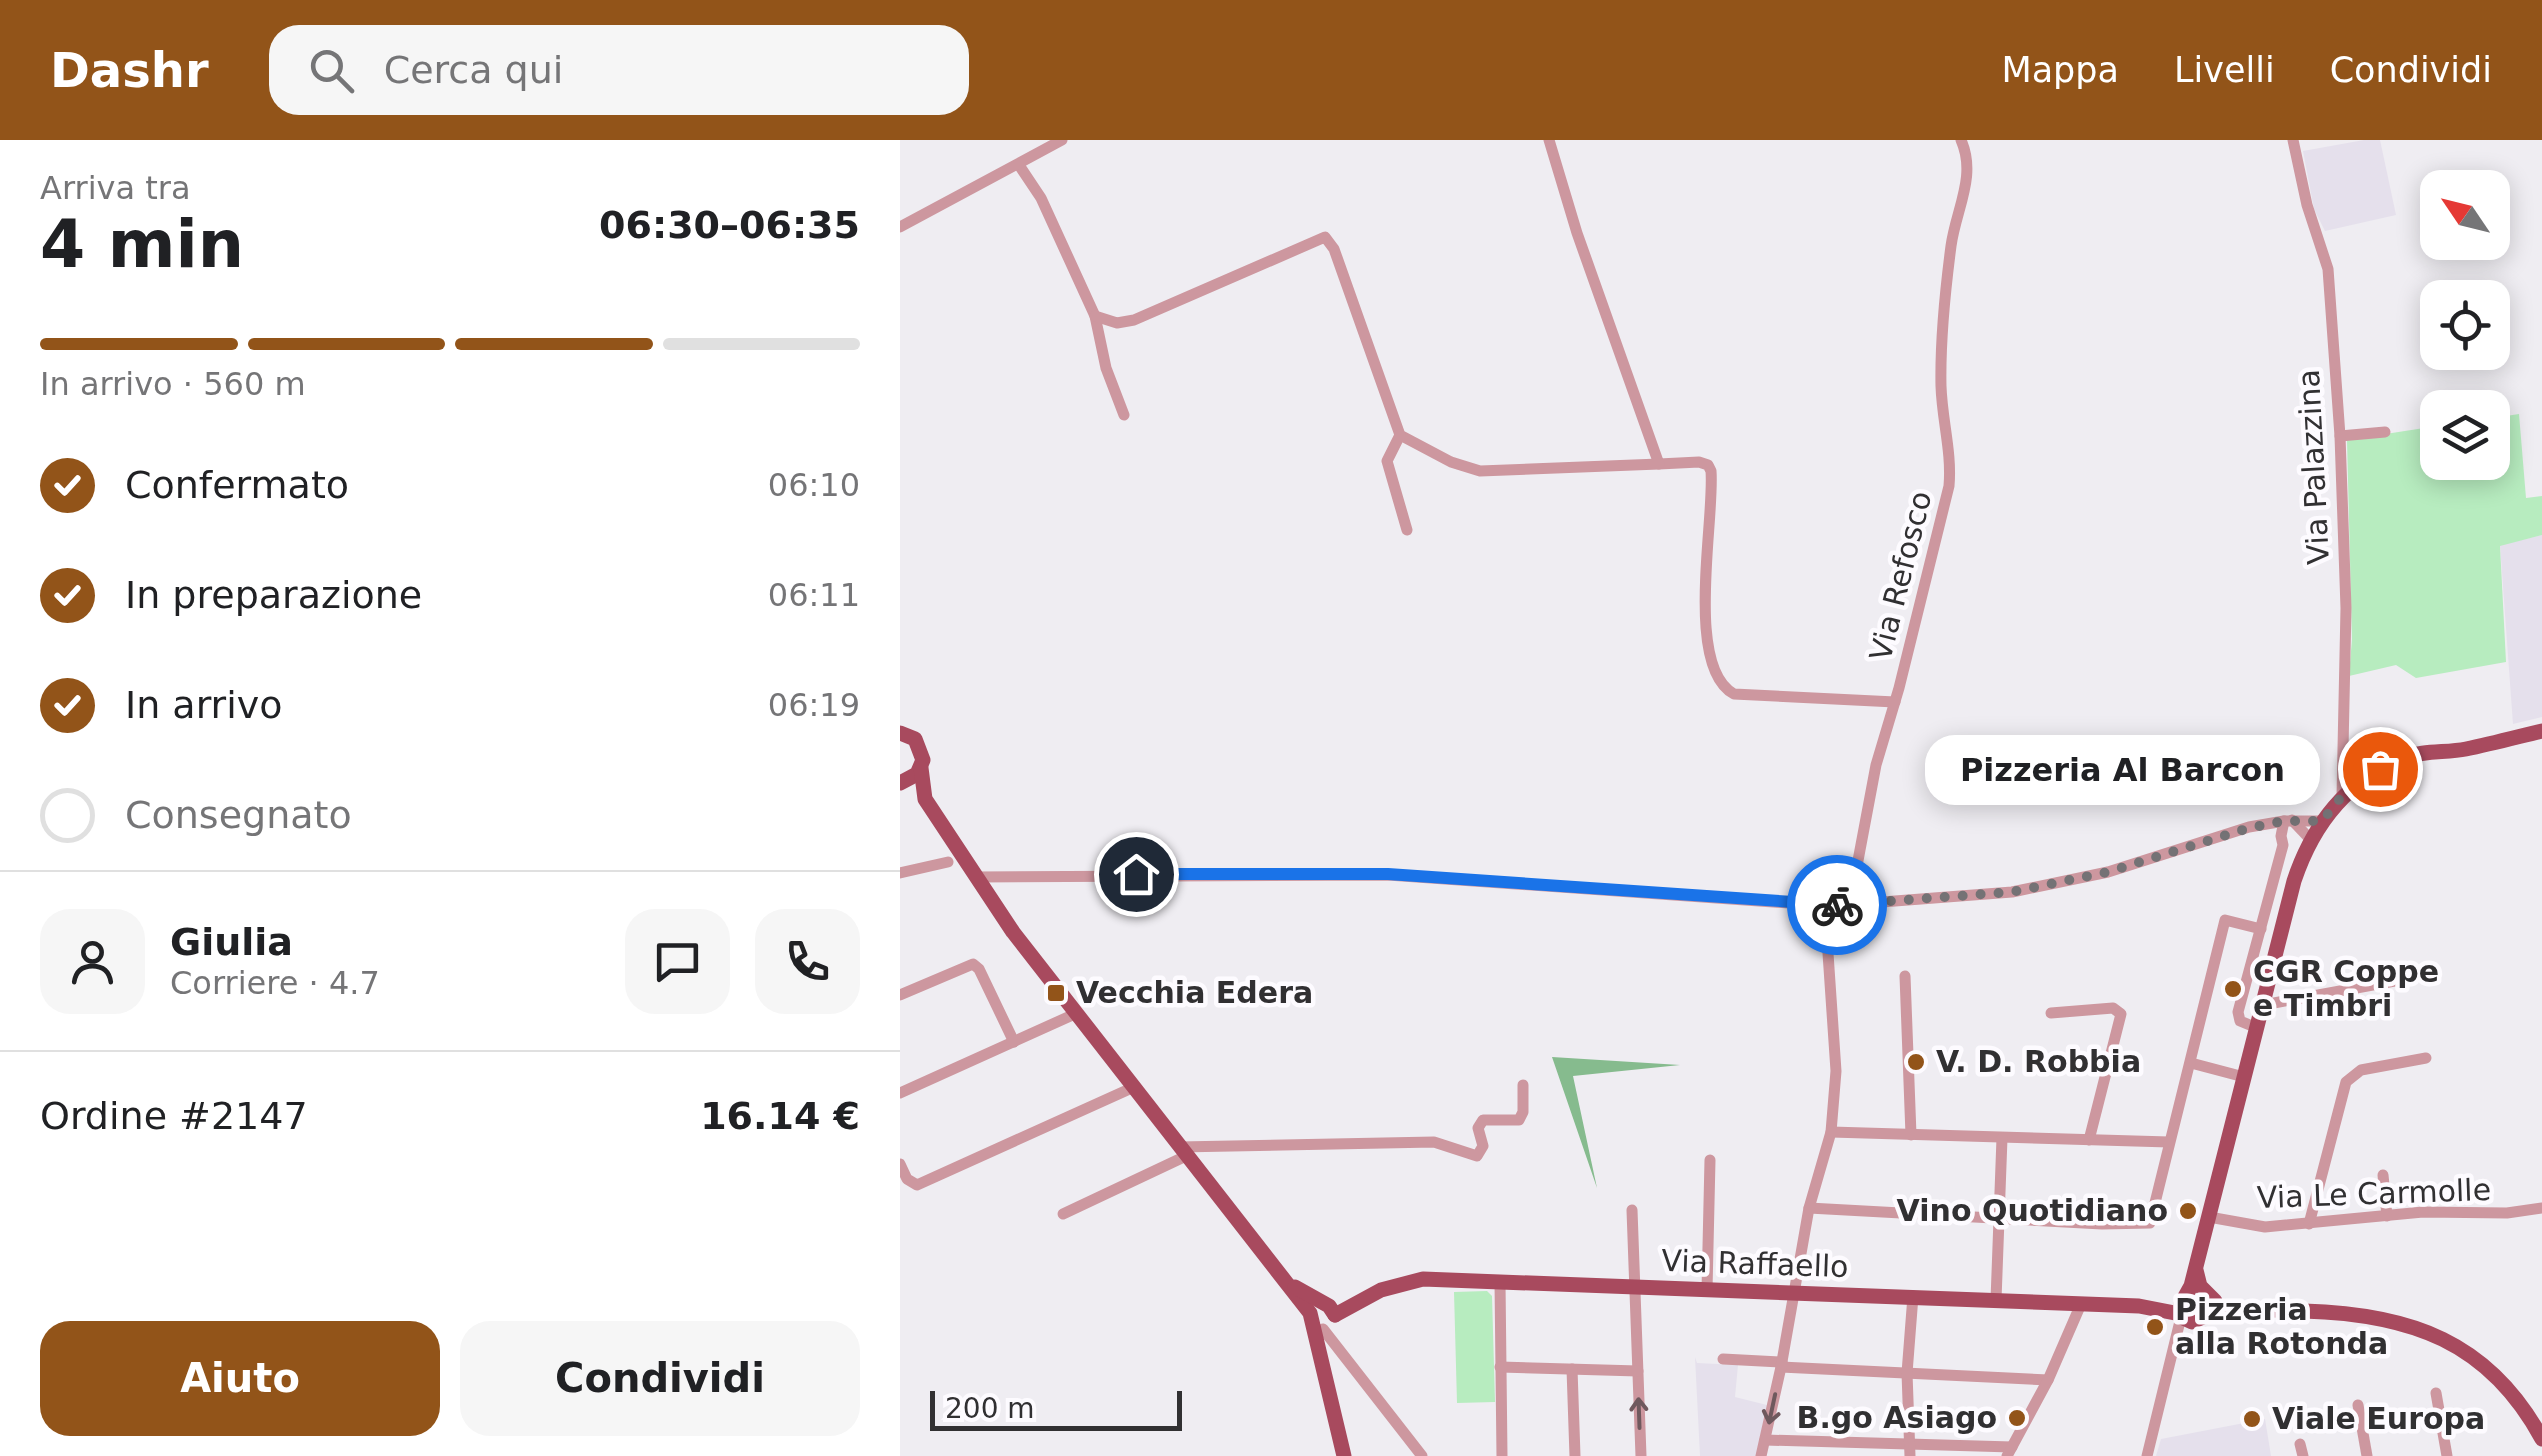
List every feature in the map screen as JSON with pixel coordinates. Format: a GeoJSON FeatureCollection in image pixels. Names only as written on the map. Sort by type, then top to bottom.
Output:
{"type":"FeatureCollection","features":[{"type":"Feature","properties":{"kind":"main road"},"geometry":{"type":"LineString","coordinates":[[2185,1310],[2294,881],[2310,839],[2342,796],[2380,769],[2408,756],[2463,750],[2542,731]]}},
{"type":"Feature","properties":{"kind":"main road"},"geometry":{"type":"LineString","coordinates":[[900,733],[920,746],[925,799],[975,877],[1183,1152],[1284,1278],[1323,1317],[1321,1352],[1344,1456]]}},
{"type":"Feature","properties":{"kind":"main road"},"geometry":{"type":"LineString","coordinates":[[900,784],[912,779],[921,768]]}},
{"type":"Feature","properties":{"kind":"main road"},"geometry":{"type":"LineString","coordinates":[[900,784],[925,799]]}},
{"type":"Feature","properties":{"kind":"main road"},"geometry":{"type":"LineString","coordinates":[[2196,1270],[2197,1280],[2215,1301],[2212,1313]]}},
{"type":"Feature","properties":{"kind":"main road","name":"Via Raffaello"},"geometry":{"type":"LineString","coordinates":[[1323,1317],[1381,1290],[1422,1278],[2185,1310]]}},
{"type":"Feature","properties":{"kind":"main road"},"geometry":{"type":"LineString","coordinates":[[2185,1310],[2198,1292],[2234,1309]]}},
{"type":"Feature","properties":{"kind":"main road"},"geometry":{"type":"LineString","coordinates":[[2185,1310],[2350,1312],[2382,1316],[2437,1335],[2468,1352],[2502,1382],[2542,1439]]}},
{"type":"Feature","properties":{"kind":"street"},"geometry":{"type":"LineString","coordinates":[[900,228],[1062,140]]}},
{"type":"Feature","properties":{"kind":"street"},"geometry":{"type":"LineString","coordinates":[[1549,140],[1659,464]]}},
{"type":"Feature","properties":{"kind":"street","name":"Via Refosco"},"geometry":{"type":"LineString","coordinates":[[1850,902],[1876,765],[1895,702],[1951,467],[1941,387],[1952,237],[1967,183],[1968,156],[1961,140]]}},
{"type":"Feature","properties":{"kind":"street","name":"Via Palazzina"},"geometry":{"type":"LineString","coordinates":[[2293,140],[2307,205],[2328,269],[2340,436],[2346,608],[2342,796]]}},
{"type":"Feature","properties":{"kind":"street"},"geometry":{"type":"LineString","coordinates":[[1019,165],[1042,198],[1095,316],[1106,368],[1124,415]]}},
{"type":"Feature","properties":{"kind":"street"},"geometry":{"type":"LineString","coordinates":[[1095,316],[1116,323],[1134,320],[1325,237],[1334,249],[1400,435],[1460,466],[1480,471],[1699,462],[1708,465],[1711,471],[1704,566],[1708,632],[1713,666],[1722,685],[1734,694],[1895,702]]}},
{"type":"Feature","properties":{"kind":"street"},"geometry":{"type":"LineString","coordinates":[[2340,436],[2385,432]]}},
{"type":"Feature","properties":{"kind":"street"},"geometry":{"type":"LineString","coordinates":[[1400,435],[1388,461],[1407,530]]}},
{"type":"Feature","properties":{"kind":"street"},"geometry":{"type":"LineString","coordinates":[[2288,821],[2310,839]]}},
{"type":"Feature","properties":{"kind":"street"},"geometry":{"type":"LineString","coordinates":[[2257,1028],[2240,1021],[2238,1012],[2288,821]]}},
{"type":"Feature","properties":{"kind":"street"},"geometry":{"type":"LineString","coordinates":[[975,877],[1388,874],[1830,906],[2012,892],[2108,872],[2249,828],[2288,821],[2322,821]]}},
{"type":"Feature","properties":{"kind":"street"},"geometry":{"type":"LineString","coordinates":[[900,873],[948,862]]}},
{"type":"Feature","properties":{"kind":"street"},"geometry":{"type":"LineString","coordinates":[[1761,1456],[1808,1208],[1831,1132],[1836,1070],[1826,924],[1830,906]]}},
{"type":"Feature","properties":{"kind":"street"},"geometry":{"type":"LineString","coordinates":[[1808,1208],[2150,1224],[2225,920],[2261,929]]}},
{"type":"Feature","properties":{"kind":"street"},"geometry":{"type":"LineString","coordinates":[[900,995],[973,964],[1014,1042]]}},
{"type":"Feature","properties":{"kind":"street"},"geometry":{"type":"LineString","coordinates":[[2263,1006],[2433,974]]}},
{"type":"Feature","properties":{"kind":"street"},"geometry":{"type":"LineString","coordinates":[[1904,976],[1911,1135]]}},
{"type":"Feature","properties":{"kind":"street"},"geometry":{"type":"LineString","coordinates":[[2051,1012],[2112,1008],[2121,1014],[2089,1140]]}},
{"type":"Feature","properties":{"kind":"street"},"geometry":{"type":"LineString","coordinates":[[900,1094],[1078,1013]]}},
{"type":"Feature","properties":{"kind":"street"},"geometry":{"type":"LineString","coordinates":[[2308,1224],[2346,1082],[2361,1070],[2426,1058]]}},
{"type":"Feature","properties":{"kind":"street"},"geometry":{"type":"LineString","coordinates":[[2192,1063],[2244,1077]]}},
{"type":"Feature","properties":{"kind":"street"},"geometry":{"type":"LineString","coordinates":[[1062,1214],[1183,1152],[1434,1142],[1476,1156],[1482,1152],[1478,1128],[1484,1120],[1519,1120],[1523,1112],[1523,1085]]}},
{"type":"Feature","properties":{"kind":"street"},"geometry":{"type":"LineString","coordinates":[[900,1164],[907,1179],[916,1185],[1134,1087]]}},
{"type":"Feature","properties":{"kind":"street"},"geometry":{"type":"LineString","coordinates":[[1831,1132],[2170,1142]]}},
{"type":"Feature","properties":{"kind":"street"},"geometry":{"type":"LineString","coordinates":[[1996,1300],[2002,1138]]}},
{"type":"Feature","properties":{"kind":"street"},"geometry":{"type":"LineString","coordinates":[[1707,1290],[1710,1160]]}},
{"type":"Feature","properties":{"kind":"street"},"geometry":{"type":"LineString","coordinates":[[2383,1174],[2386,1216]]}},
{"type":"Feature","properties":{"kind":"street","name":"Via Le Carmolle"},"geometry":{"type":"LineString","coordinates":[[2209,1217],[2265,1226],[2542,1208]]}},
{"type":"Feature","properties":{"kind":"street"},"geometry":{"type":"LineString","coordinates":[[1632,1210],[1641,1456]]}},
{"type":"Feature","properties":{"kind":"street"},"geometry":{"type":"LineString","coordinates":[[1500,1282],[1502,1456]]}},
{"type":"Feature","properties":{"kind":"street"},"geometry":{"type":"LineString","coordinates":[[1909,1450],[1907,1372],[1913,1296]]}},
{"type":"Feature","properties":{"kind":"street"},"geometry":{"type":"LineString","coordinates":[[1765,1440],[1909,1450],[2010,1451],[2048,1380],[2080,1304]]}},
{"type":"Feature","properties":{"kind":"street"},"geometry":{"type":"LineString","coordinates":[[2146,1456],[2185,1310]]}},
{"type":"Feature","properties":{"kind":"street"},"geometry":{"type":"LineString","coordinates":[[1323,1317],[1338,1349],[1422,1456]]}},
{"type":"Feature","properties":{"kind":"street"},"geometry":{"type":"LineString","coordinates":[[1723,1359],[2048,1380]]}},
{"type":"Feature","properties":{"kind":"street"},"geometry":{"type":"LineString","coordinates":[[1500,1367],[1638,1371]]}},
{"type":"Feature","properties":{"kind":"street"},"geometry":{"type":"LineString","coordinates":[[1572,1369],[1574,1456]]}},
{"type":"Feature","properties":{"kind":"street"},"geometry":{"type":"LineString","coordinates":[[2436,1393],[2447,1456]]}},
{"type":"Feature","properties":{"kind":"street"},"geometry":{"type":"LineString","coordinates":[[2358,1405],[2367,1456]]}},
{"type":"Feature","properties":{"kind":"shaded area"},"geometry":{"type":"Polygon","coordinates":[[[2380,140],[2396,215],[2325,231],[2314,209],[2303,151],[2380,140]]]}},
{"type":"Feature","properties":{"kind":"shaded area"},"geometry":{"type":"Polygon","coordinates":[[[2542,535],[2542,717],[2513,724],[2500,545],[2542,535]]]}},
{"type":"Feature","properties":{"kind":"shaded area"},"geometry":{"type":"Polygon","coordinates":[[[1695,1357],[1697,1363],[1738,1365],[1735,1397],[1767,1405],[1756,1456],[1700,1456],[1695,1357]]]}},
{"type":"Feature","properties":{"kind":"shaded area"},"geometry":{"type":"Polygon","coordinates":[[[2265,1419],[2271,1456],[2156,1456],[2161,1439],[2265,1419]]]}},
{"type":"Feature","properties":{"kind":"green space"},"geometry":{"type":"Polygon","coordinates":[[[2519,414],[2526,498],[2542,496],[2542,535],[2500,546],[2506,662],[2416,678],[2396,665],[2349,676],[2352,639],[2347,440],[2420,429],[2420,480],[2510,480],[2510,415],[2519,414]]]}},
{"type":"Feature","properties":{"kind":"green space"},"geometry":{"type":"Polygon","coordinates":[[[1552,1057],[1680,1065],[1573,1076],[1597,1188],[1552,1057]]]}},
{"type":"Feature","properties":{"kind":"green space"},"geometry":{"type":"Polygon","coordinates":[[[1487,1291],[1492,1296],[1495,1402],[1457,1403],[1454,1292],[1487,1291]]]}},
{"type":"Feature","properties":{"kind":"way so far"},"geometry":{"type":"LineString","coordinates":[[1837,905],[2012,892],[2108,872],[2249,828],[2284,821],[2322,821],[2342,796],[2380,769]]}},
{"type":"Feature","properties":{"kind":"place","name":"Pizzeria Al Barcon"},"geometry":{"type":"Point","coordinates":[2380,769]}},
{"type":"Feature","properties":{"kind":"place","name":"CGR Coppe e Timbri"},"geometry":{"type":"Point","coordinates":[2233,989]}},
{"type":"Feature","properties":{"kind":"place","name":"Vecchia Edera"},"geometry":{"type":"Point","coordinates":[1056,993]}},
{"type":"Feature","properties":{"kind":"place","name":"V. D. Robbia"},"geometry":{"type":"Point","coordinates":[1916,1062]}},
{"type":"Feature","properties":{"kind":"place","name":"Vino Quotidiano"},"geometry":{"type":"Point","coordinates":[2188,1211]}},
{"type":"Feature","properties":{"kind":"place","name":"Pizzeria alla Rotonda"},"geometry":{"type":"Point","coordinates":[2155,1327]}},
{"type":"Feature","properties":{"kind":"place","name":"B.go Asiago"},"geometry":{"type":"Point","coordinates":[2017,1418]}},
{"type":"Feature","properties":{"kind":"place","name":"Viale Europa"},"geometry":{"type":"Point","coordinates":[2252,1419]}},
{"type":"Feature","properties":{"kind":"route"},"geometry":{"type":"LineString","coordinates":[[1136,874],[1388,874],[1837,905]]}}]}
